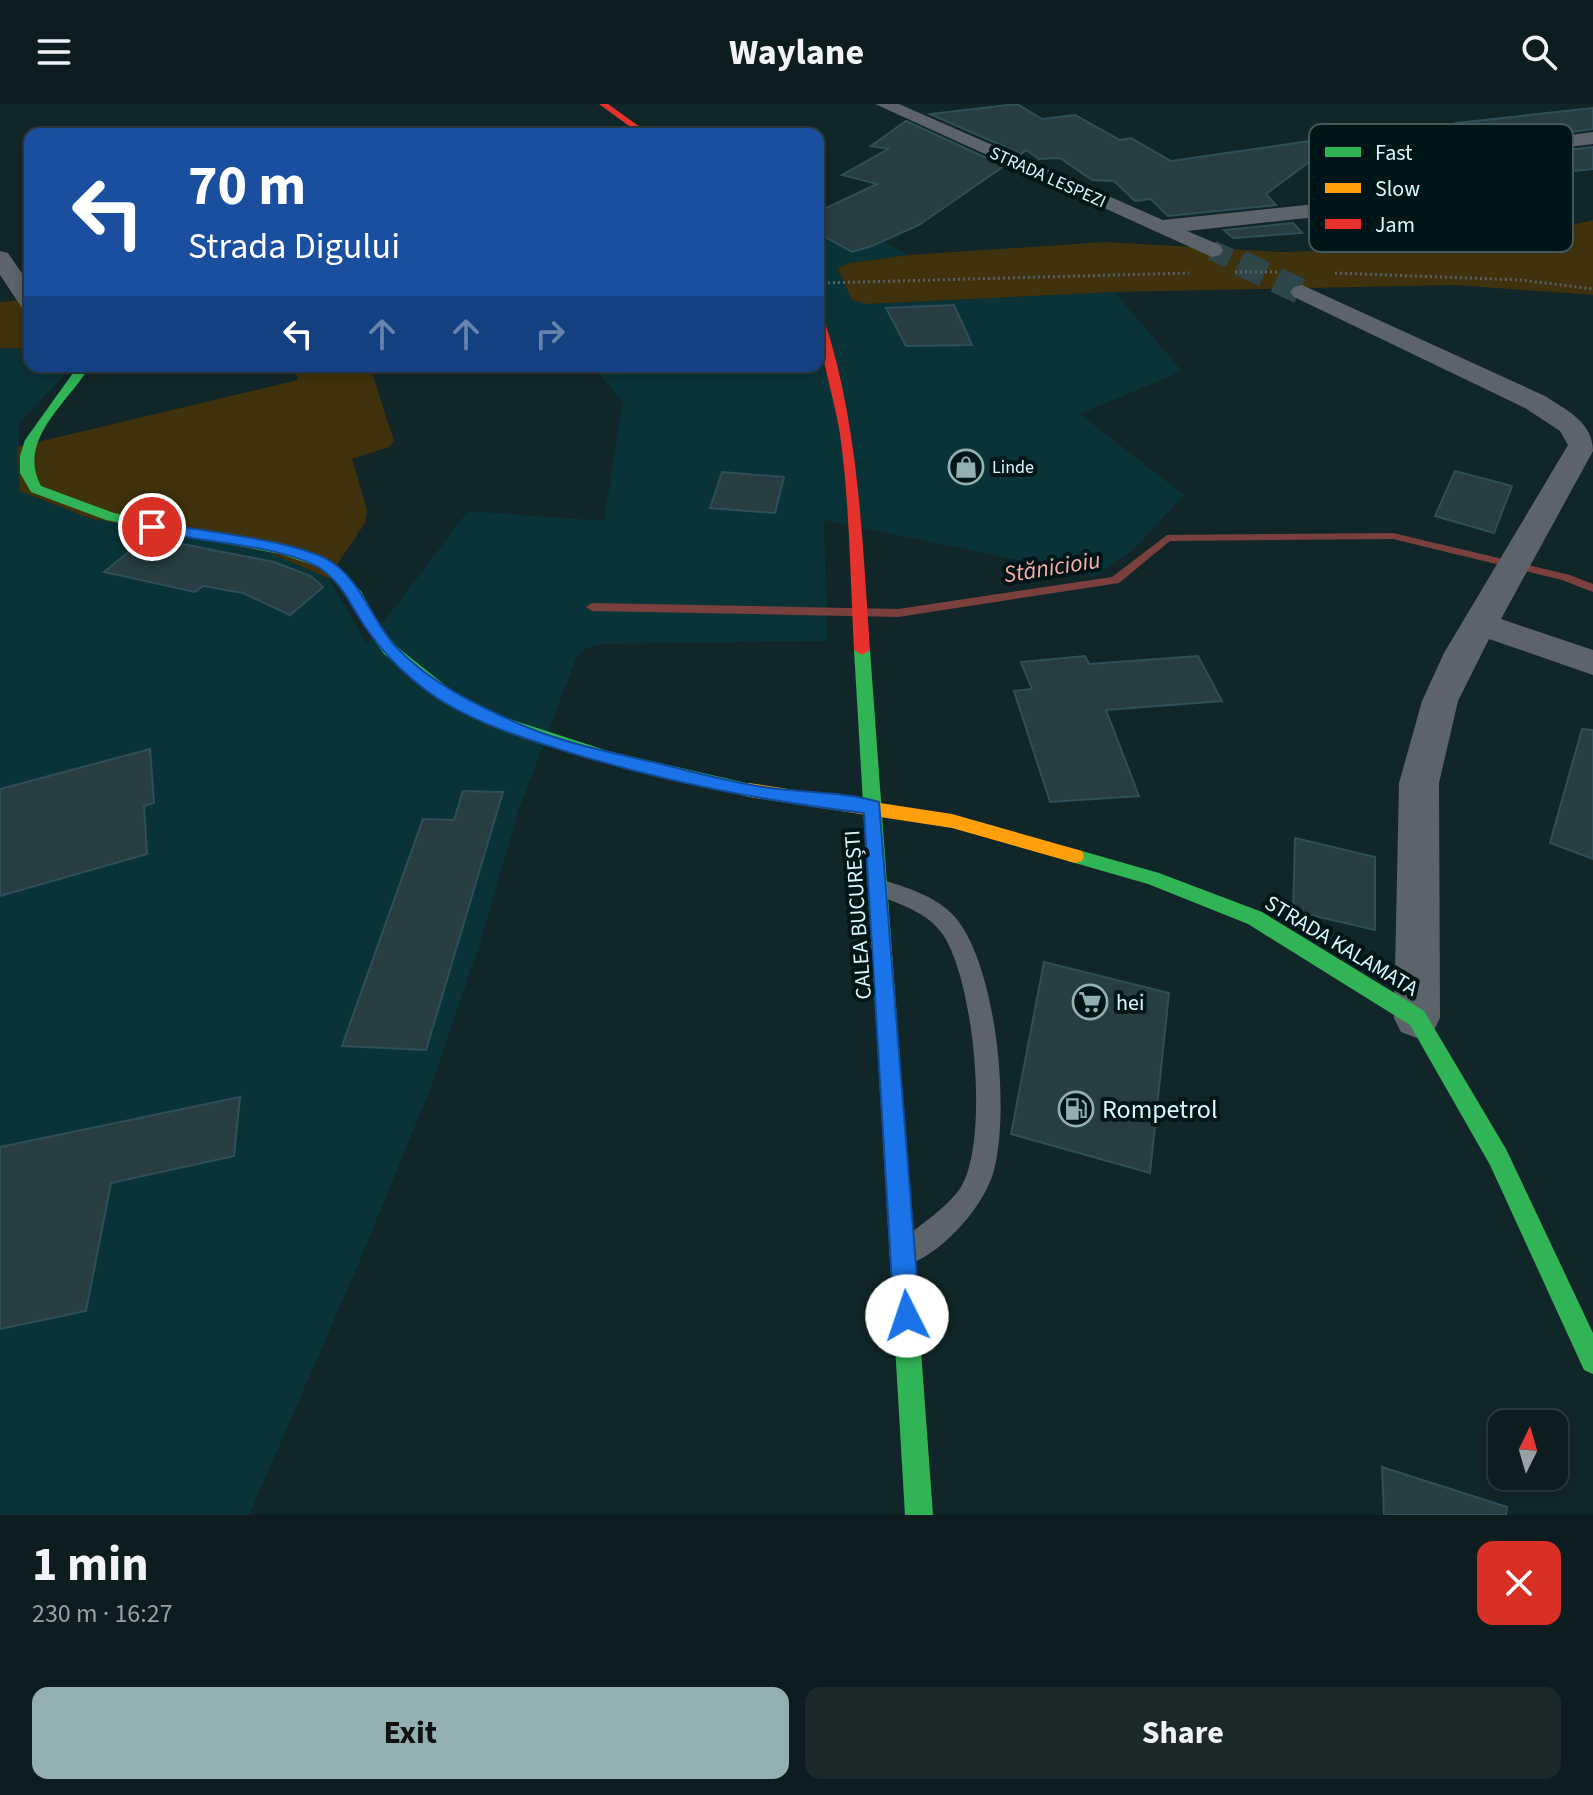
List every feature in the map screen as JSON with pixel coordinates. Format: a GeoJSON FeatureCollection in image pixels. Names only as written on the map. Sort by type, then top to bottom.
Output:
{"type":"FeatureCollection","features":[{"type":"Feature","properties":{"kind":"main road"},"geometry":{"type":"LineString","coordinates":[[603,104],[637,128]]}},
{"type":"Feature","properties":{"kind":"main road","name":"CALEA BUCUREȘTI"},"geometry":{"type":"LineString","coordinates":[[824,334],[849,459],[858,564],[919,1515]]}},
{"type":"Feature","properties":{"kind":"main road","name":"STRADA KALAMATA"},"geometry":{"type":"LineString","coordinates":[[81,372],[30,438],[26,468],[28,480],[36,489],[111,517],[283,550],[324,564],[356,594],[371,624],[390,650],[450,698],[522,732],[606,757],[768,794],[952,821],[1152,878],[1255,918],[1417,1018],[1498,1157],[1593,1361]]}},
{"type":"Feature","properties":{"kind":"street","name":"STRADA LESPEZI"},"geometry":{"type":"LineString","coordinates":[[884,104],[1212,250]]}},
{"type":"Feature","properties":{"kind":"street"},"geometry":{"type":"LineString","coordinates":[[1573,140],[1593,138]]}},
{"type":"Feature","properties":{"kind":"street"},"geometry":{"type":"LineString","coordinates":[[1162,227],[1309,212]]}},
{"type":"Feature","properties":{"kind":"street"},"geometry":{"type":"LineString","coordinates":[[0,258],[24,294]]}},
{"type":"Feature","properties":{"kind":"street"},"geometry":{"type":"LineString","coordinates":[[1302,292],[1582,423],[1582,445],[1462,653],[1440,701],[1419,783],[1417,1018]]}},
{"type":"Feature","properties":{"kind":"street"},"geometry":{"type":"LineString","coordinates":[[1481,624],[1593,663]]}},
{"type":"Feature","properties":{"kind":"lane"},"geometry":{"type":"LineString","coordinates":[[880,887],[933,909],[952,930],[974,980],[990,1115],[984,1163],[970,1195],[903,1259]]}},
{"type":"Feature","properties":{"kind":"path"},"geometry":{"type":"LineString","coordinates":[[824,284],[844,282]]}},
{"type":"Feature","properties":{"kind":"shaded area"},"geometry":{"type":"Polygon","coordinates":[[[834,216],[909,255],[850,263],[841,275],[851,298],[866,304],[1114,292],[1182,371],[1080,414],[1184,495],[1134,549],[1095,576],[824,520],[827,641],[603,644],[587,648],[577,656],[519,809],[479,946],[431,1087],[355,1272],[249,1515],[0,1515],[0,348],[24,349],[24,372],[67,372],[19,423],[20,491],[268,552],[328,578],[367,644],[468,511],[604,521],[623,401],[597,372],[824,372],[824,217],[834,216]]]}},
{"type":"Feature","properties":{"kind":"shaded area"},"geometry":{"type":"Polygon","coordinates":[[[1593,220],[1593,295],[1455,285],[1114,292],[866,304],[851,299],[838,268],[850,263],[909,255],[1105,242],[1280,252],[1573,252],[1573,225],[1593,220]]]}},
{"type":"Feature","properties":{"kind":"shaded area"},"geometry":{"type":"Polygon","coordinates":[[[24,300],[24,349],[0,348],[0,302],[24,300]]]}},
{"type":"Feature","properties":{"kind":"shaded area"},"geometry":{"type":"Polygon","coordinates":[[[296,372],[372,372],[394,441],[389,447],[352,459],[367,510],[365,523],[328,578],[268,552],[89,518],[20,491],[17,447],[298,380],[296,372]]]}},
{"type":"Feature","properties":{"kind":"building"},"geometry":{"type":"Polygon","coordinates":[[[1017,104],[1042,119],[1075,115],[1120,140],[1131,138],[1171,161],[1309,141],[1309,162],[1266,194],[1276,205],[1168,216],[1151,199],[1135,201],[1114,181],[1092,180],[1060,158],[1039,159],[1026,150],[1021,154],[930,114],[1017,104]]]}},
{"type":"Feature","properties":{"kind":"building"},"geometry":{"type":"Polygon","coordinates":[[[1593,108],[1593,129],[1573,132],[1573,124],[1457,123],[1593,108]]]}},
{"type":"Feature","properties":{"kind":"building"},"geometry":{"type":"Polygon","coordinates":[[[906,121],[1004,166],[919,225],[852,252],[824,236],[824,209],[877,184],[842,175],[888,149],[871,146],[906,121]]]}},
{"type":"Feature","properties":{"kind":"building"},"geometry":{"type":"Polygon","coordinates":[[[1593,147],[1593,169],[1573,171],[1573,149],[1593,147]]]}},
{"type":"Feature","properties":{"kind":"building"},"geometry":{"type":"Polygon","coordinates":[[[1293,223],[1302,233],[1233,238],[1224,230],[1293,223]]]}},
{"type":"Feature","properties":{"kind":"building"},"geometry":{"type":"Polygon","coordinates":[[[954,305],[972,345],[906,346],[886,308],[954,305]]]}},
{"type":"Feature","properties":{"kind":"building"},"geometry":{"type":"Polygon","coordinates":[[[1455,471],[1512,486],[1494,533],[1435,516],[1455,471]]]}},
{"type":"Feature","properties":{"kind":"building"},"geometry":{"type":"Polygon","coordinates":[[[722,472],[784,477],[775,513],[710,508],[722,472]]]}},
{"type":"Feature","properties":{"kind":"building"},"geometry":{"type":"Polygon","coordinates":[[[147,537],[274,562],[311,576],[323,587],[290,615],[243,593],[203,586],[195,592],[104,572],[147,537]]]}},
{"type":"Feature","properties":{"kind":"building"},"geometry":{"type":"Polygon","coordinates":[[[1085,656],[1089,664],[1198,656],[1222,701],[1106,710],[1139,796],[1050,802],[1014,691],[1032,689],[1021,662],[1085,656]]]}},
{"type":"Feature","properties":{"kind":"building"},"geometry":{"type":"Polygon","coordinates":[[[1582,729],[1593,730],[1593,859],[1550,843],[1582,729]]]}},
{"type":"Feature","properties":{"kind":"building"},"geometry":{"type":"Polygon","coordinates":[[[150,749],[154,803],[144,806],[147,854],[0,896],[0,789],[150,749]]]}},
{"type":"Feature","properties":{"kind":"building"},"geometry":{"type":"Polygon","coordinates":[[[463,791],[503,792],[426,1050],[342,1046],[423,819],[454,820],[463,791]]]}},
{"type":"Feature","properties":{"kind":"building"},"geometry":{"type":"Polygon","coordinates":[[[1295,838],[1375,857],[1375,930],[1293,911],[1295,838]]]}},
{"type":"Feature","properties":{"kind":"building"},"geometry":{"type":"Polygon","coordinates":[[[1044,962],[1169,993],[1150,1173],[1011,1134],[1044,962]]]}},
{"type":"Feature","properties":{"kind":"building"},"geometry":{"type":"Polygon","coordinates":[[[240,1097],[234,1156],[111,1183],[86,1311],[0,1329],[0,1147],[240,1097]]]}},
{"type":"Feature","properties":{"kind":"building"},"geometry":{"type":"Polygon","coordinates":[[[1382,1467],[1507,1507],[1506,1515],[1384,1515],[1382,1467]]]}},
{"type":"Feature","properties":{"kind":"waterway","name":"Stănicioiu"},"geometry":{"type":"LineString","coordinates":[[592,607],[898,613],[1115,580],[1167,538],[1393,536],[1566,577],[1593,588]]}},
{"type":"Feature","properties":{"kind":"tunnel"},"geometry":{"type":"LineString","coordinates":[[1212,250],[1245,265]]}},
{"type":"Feature","properties":{"kind":"tunnel"},"geometry":{"type":"LineString","coordinates":[[1241,263],[1302,292]]}},
{"type":"Feature","properties":{"kind":"traffic: fast"},"geometry":{"type":"LineString","coordinates":[[80,372],[31,440],[26,456],[27,473],[36,489],[111,517],[283,550],[324,564],[356,594],[371,624],[390,650],[450,698],[488,718],[606,757],[749,790]]}},
{"type":"Feature","properties":{"kind":"traffic: fast"},"geometry":{"type":"LineString","coordinates":[[862,650],[919,1515]]}},
{"type":"Feature","properties":{"kind":"traffic: fast"},"geometry":{"type":"LineString","coordinates":[[1075,856],[1152,878],[1255,918],[1417,1018],[1498,1157],[1593,1361]]}},
{"type":"Feature","properties":{"kind":"traffic: slow"},"geometry":{"type":"LineString","coordinates":[[749,790],[952,821],[1075,856]]}},
{"type":"Feature","properties":{"kind":"traffic: jam"},"geometry":{"type":"LineString","coordinates":[[603,104],[637,128]]}},
{"type":"Feature","properties":{"kind":"traffic: jam"},"geometry":{"type":"LineString","coordinates":[[824,335],[840,395],[846,437],[855,524],[862,650]]}},
{"type":"Feature","properties":{"kind":"place","name":"Linde"},"geometry":{"type":"Point","coordinates":[966,467]}},
{"type":"Feature","properties":{"kind":"place","name":"hei"},"geometry":{"type":"Point","coordinates":[1090,1002]}},
{"type":"Feature","properties":{"kind":"place","name":"Rompetrol"},"geometry":{"type":"Point","coordinates":[1076,1109]}},
{"type":"Feature","properties":{"kind":"route"},"geometry":{"type":"LineString","coordinates":[[152,527],[283,550],[324,564],[356,594],[371,624],[390,650],[409,667],[450,698],[522,732],[606,757],[714,783],[768,794],[873,807],[907,1316]]}}]}
